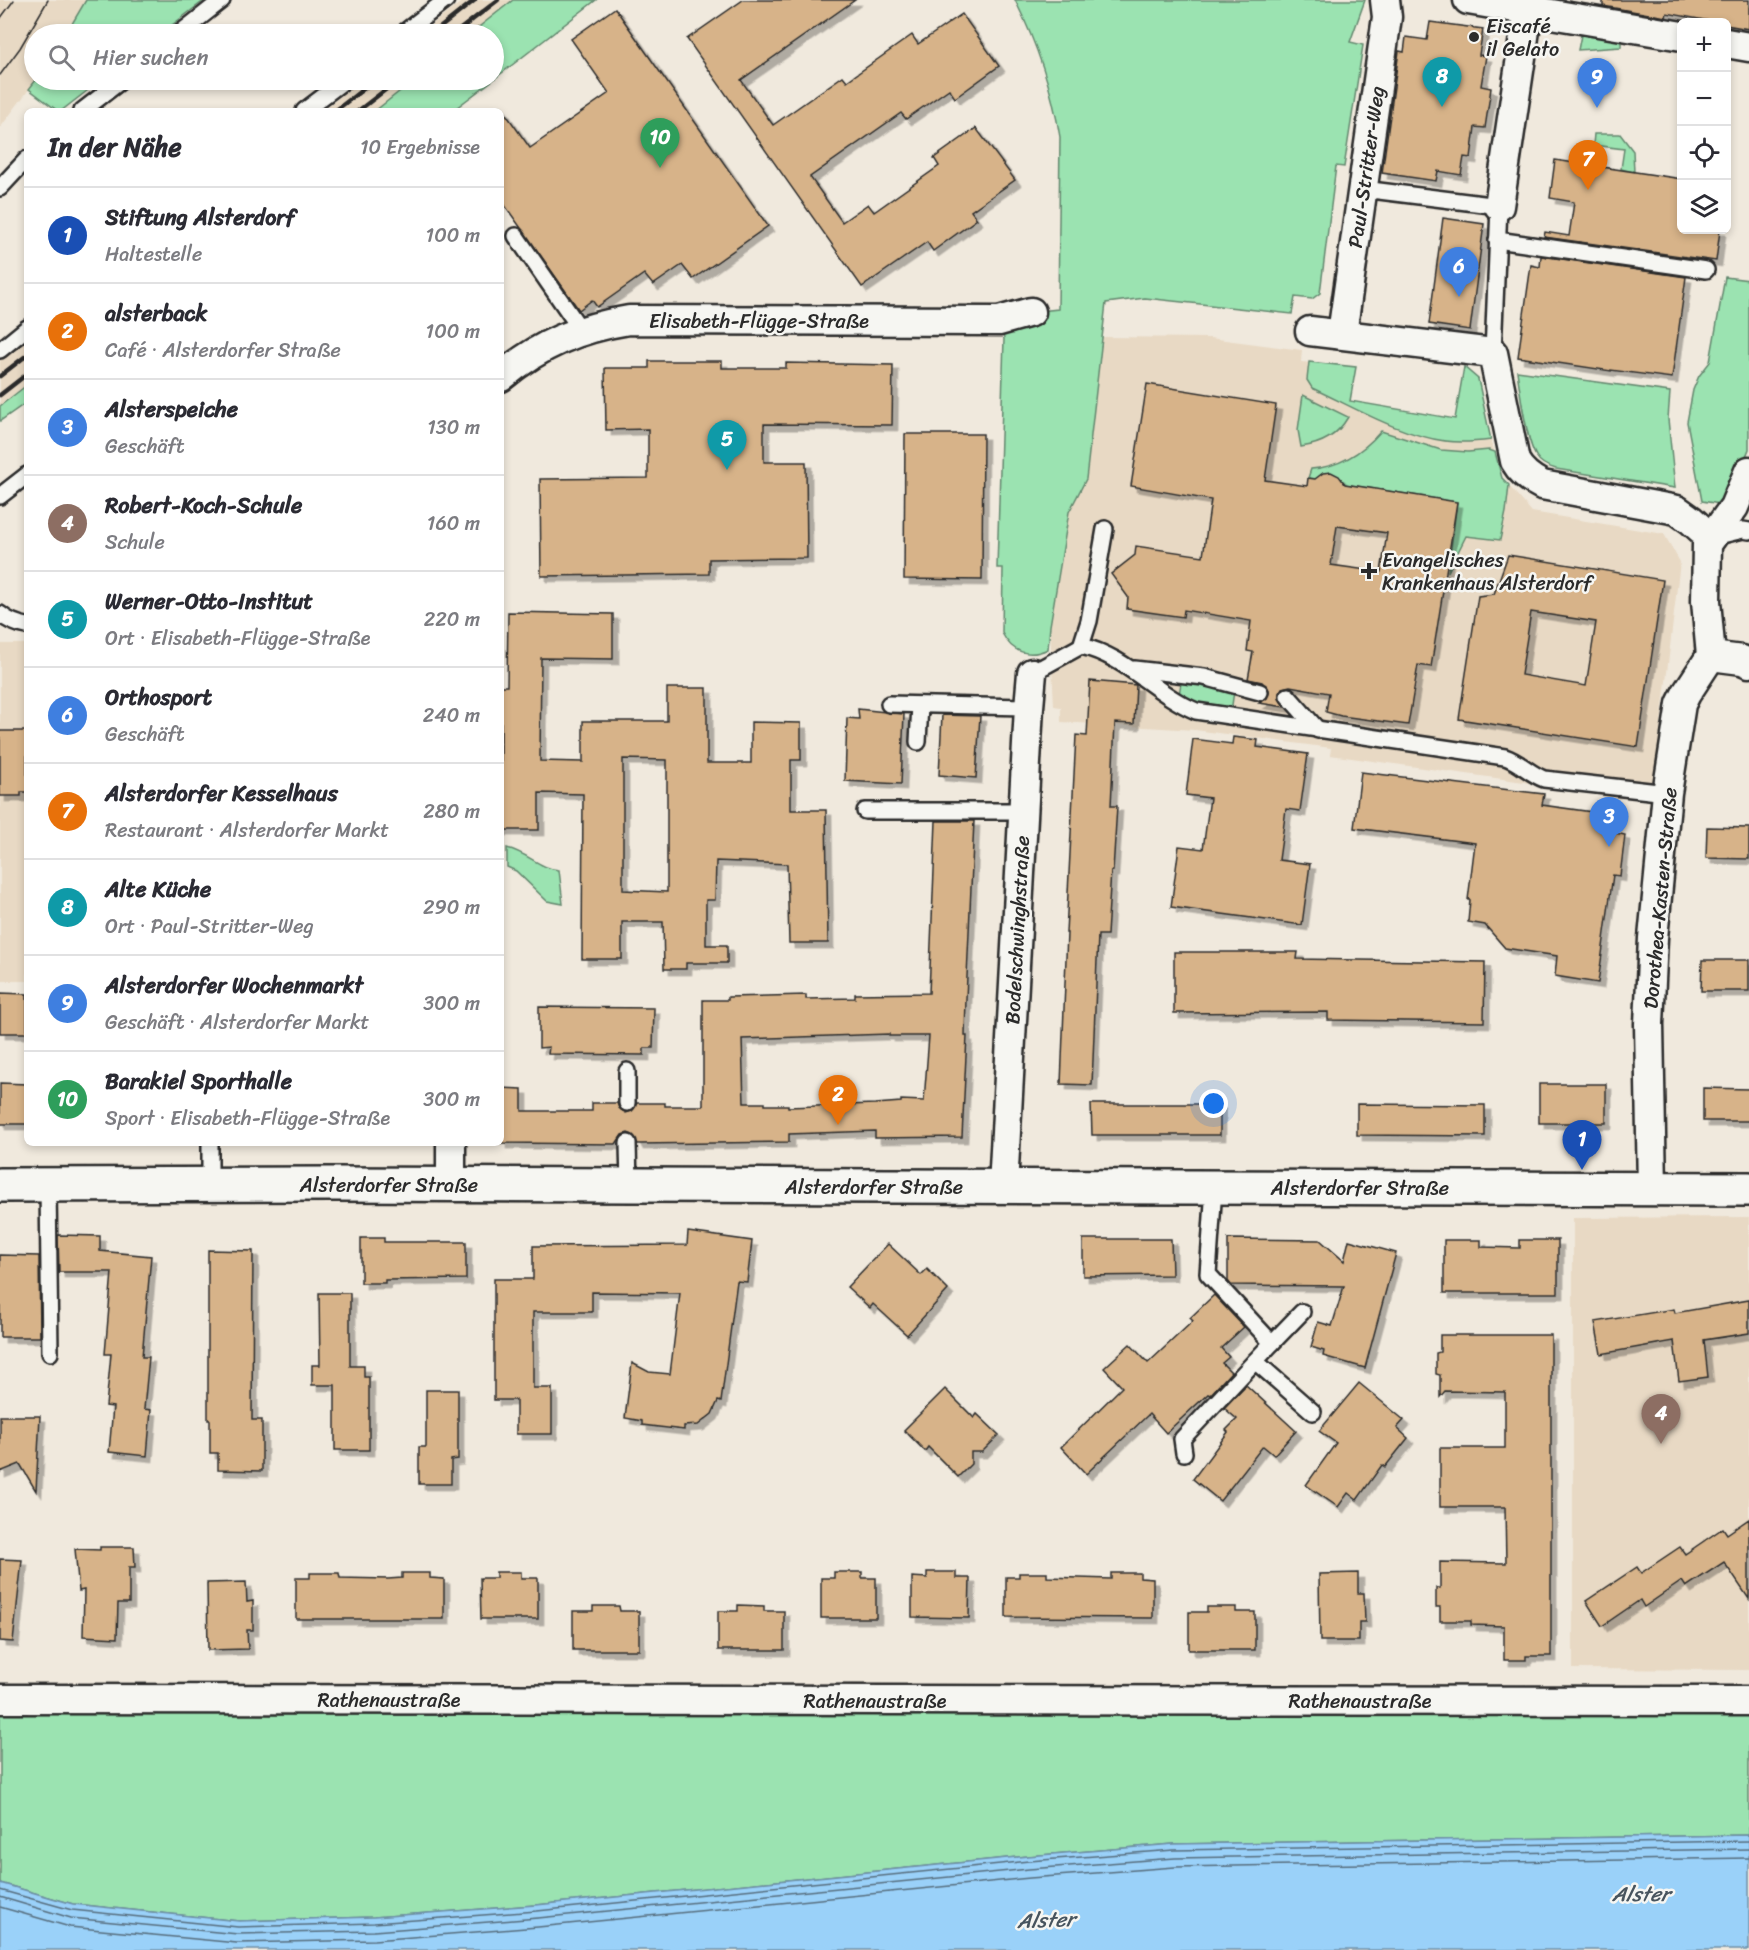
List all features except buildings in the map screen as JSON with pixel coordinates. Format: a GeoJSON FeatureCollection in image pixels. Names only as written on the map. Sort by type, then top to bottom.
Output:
{"type":"FeatureCollection","features":[{"type":"Feature","properties":{"kind":"street","name":"Paul-Stritter-Weg"},"geometry":{"type":"LineString","coordinates":[[1342,334],[1388,17],[1385,0]]}},
{"type":"Feature","properties":{"kind":"street"},"geometry":{"type":"LineString","coordinates":[[1468,0],[1677,35]]}},
{"type":"Feature","properties":{"kind":"street"},"geometry":{"type":"LineString","coordinates":[[1499,206],[1528,10]]}},
{"type":"Feature","properties":{"kind":"street"},"geometry":{"type":"LineString","coordinates":[[1731,44],[1749,47]]}},
{"type":"Feature","properties":{"kind":"street","name":"Elisabeth-Flügge-Straße"},"geometry":{"type":"LineString","coordinates":[[504,375],[539,350],[581,330],[629,320],[999,321],[1031,312]]}},
{"type":"Feature","properties":{"kind":"street"},"geometry":{"type":"LineString","coordinates":[[1310,331],[1493,353],[1515,461],[1519,469],[1542,485],[1677,510],[1691,519],[1711,538]]}},
{"type":"Feature","properties":{"kind":"street"},"geometry":{"type":"LineString","coordinates":[[1749,471],[1734,507],[1711,538],[1706,550],[1706,601],[1711,656],[1749,663]]}},
{"type":"Feature","properties":{"kind":"street","name":"Dorothea-Kasten-Straße"},"geometry":{"type":"LineString","coordinates":[[1652,1189],[1650,986],[1667,793],[1681,704],[1691,684],[1711,656]]}},
{"type":"Feature","properties":{"kind":"street","name":"Bodelschwinghstraße"},"geometry":{"type":"LineString","coordinates":[[1003,1187],[1032,673]]}},
{"type":"Feature","properties":{"kind":"street"},"geometry":{"type":"LineString","coordinates":[[451,1146],[451,1185]]}},
{"type":"Feature","properties":{"kind":"street","name":"Alsterdorfer Straße"},"geometry":{"type":"LineString","coordinates":[[0,1185],[1749,1189]]}},
{"type":"Feature","properties":{"kind":"street","name":"Rathenaustraße"},"geometry":{"type":"LineString","coordinates":[[0,1699],[1749,1701]]}},
{"type":"Feature","properties":{"kind":"lane"},"geometry":{"type":"LineString","coordinates":[[192,24],[222,0]]}},
{"type":"Feature","properties":{"kind":"lane"},"geometry":{"type":"LineString","coordinates":[[415,24],[446,0]]}},
{"type":"Feature","properties":{"kind":"lane"},"geometry":{"type":"LineString","coordinates":[[86,108],[109,90]]}},
{"type":"Feature","properties":{"kind":"lane"},"geometry":{"type":"LineString","coordinates":[[308,108],[332,90]]}},
{"type":"Feature","properties":{"kind":"lane"},"geometry":{"type":"LineString","coordinates":[[0,188],[24,162]]}},
{"type":"Feature","properties":{"kind":"lane"},"geometry":{"type":"LineString","coordinates":[[1363,189],[1499,206],[1493,353]]}},
{"type":"Feature","properties":{"kind":"lane"},"geometry":{"type":"LineString","coordinates":[[516,236],[581,330]]}},
{"type":"Feature","properties":{"kind":"lane"},"geometry":{"type":"LineString","coordinates":[[1497,240],[1706,270]]}},
{"type":"Feature","properties":{"kind":"lane"},"geometry":{"type":"LineString","coordinates":[[0,350],[24,330]]}},
{"type":"Feature","properties":{"kind":"lane"},"geometry":{"type":"LineString","coordinates":[[0,496],[24,477]]}},
{"type":"Feature","properties":{"kind":"lane"},"geometry":{"type":"LineString","coordinates":[[1081,646],[1089,621],[1106,529]]}},
{"type":"Feature","properties":{"kind":"lane"},"geometry":{"type":"LineString","coordinates":[[1711,538],[1743,530],[1749,531]]}},
{"type":"Feature","properties":{"kind":"lane"},"geometry":{"type":"LineString","coordinates":[[0,614],[17,625],[24,626]]}},
{"type":"Feature","properties":{"kind":"lane"},"geometry":{"type":"LineString","coordinates":[[1032,673],[1081,646],[1098,650],[1132,669],[1179,704],[1196,711],[1505,756],[1516,760],[1536,776],[1544,779],[1667,793]]}},
{"type":"Feature","properties":{"kind":"lane"},"geometry":{"type":"LineString","coordinates":[[1132,669],[1204,677],[1260,692]]}},
{"type":"Feature","properties":{"kind":"lane"},"geometry":{"type":"LineString","coordinates":[[1288,696],[1318,730]]}},
{"type":"Feature","properties":{"kind":"lane"},"geometry":{"type":"LineString","coordinates":[[889,704],[1029,707]]}},
{"type":"Feature","properties":{"kind":"lane"},"geometry":{"type":"LineString","coordinates":[[918,742],[920,705]]}},
{"type":"Feature","properties":{"kind":"lane"},"geometry":{"type":"LineString","coordinates":[[865,811],[1024,811]]}},
{"type":"Feature","properties":{"kind":"lane"},"geometry":{"type":"LineString","coordinates":[[627,1071],[627,1104]]}},
{"type":"Feature","properties":{"kind":"lane"},"geometry":{"type":"LineString","coordinates":[[628,1143],[629,1186]]}},
{"type":"Feature","properties":{"kind":"lane"},"geometry":{"type":"LineString","coordinates":[[210,1146],[210,1185]]}},
{"type":"Feature","properties":{"kind":"lane"},"geometry":{"type":"LineString","coordinates":[[48,1185],[50,1353]]}},
{"type":"Feature","properties":{"kind":"lane"},"geometry":{"type":"LineString","coordinates":[[1214,1188],[1208,1274],[1272,1343]]}},
{"type":"Feature","properties":{"kind":"lane"},"geometry":{"type":"LineString","coordinates":[[1184,1453],[1182,1438],[1302,1312]]}},
{"type":"Feature","properties":{"kind":"lane"},"geometry":{"type":"LineString","coordinates":[[1255,1361],[1313,1412]]}},
{"type":"Feature","properties":{"kind":"shaded area"},"geometry":{"type":"Polygon","coordinates":[[[0,0],[86,0],[72,24],[24,24],[24,90],[28,90],[0,128],[0,0]]]}},
{"type":"Feature","properties":{"kind":"shaded area"},"geometry":{"type":"Polygon","coordinates":[[[464,0],[513,0],[483,24],[433,24],[464,0]]]}},
{"type":"Feature","properties":{"kind":"shaded area"},"geometry":{"type":"Polygon","coordinates":[[[349,90],[402,90],[379,108],[326,108],[349,90]]]}},
{"type":"Feature","properties":{"kind":"shaded area","name":"Evangelisches Krankenhaus Alsterdorf"},"geometry":{"type":"Polygon","coordinates":[[[1101,337],[1210,338],[1302,350],[1301,362],[1356,367],[1350,401],[1455,419],[1464,367],[1478,379],[1502,478],[1532,512],[1664,534],[1680,562],[1652,800],[1330,755],[1331,748],[1195,730],[1061,722],[1061,707],[1054,706],[1050,626],[1069,512],[1086,479],[1101,337]]]}},
{"type":"Feature","properties":{"kind":"shaded area"},"geometry":{"type":"Polygon","coordinates":[[[24,340],[24,387],[0,406],[0,359],[24,340]]]}},
{"type":"Feature","properties":{"kind":"shaded area"},"geometry":{"type":"Polygon","coordinates":[[[0,644],[24,644],[24,981],[0,981],[0,644]]]}},
{"type":"Feature","properties":{"kind":"shaded area"},"geometry":{"type":"Polygon","coordinates":[[[1749,1217],[1749,1670],[1573,1669],[1573,1218],[1749,1217]]]}},
{"type":"Feature","properties":{"kind":"green space"},"geometry":{"type":"Polygon","coordinates":[[[86,0],[205,0],[173,24],[72,24],[86,0]]]}},
{"type":"Feature","properties":{"kind":"green space"},"geometry":{"type":"Polygon","coordinates":[[[513,0],[596,0],[504,71],[504,24],[483,24],[513,0]]]}},
{"type":"Feature","properties":{"kind":"green space"},"geometry":{"type":"Polygon","coordinates":[[[1015,0],[1365,0],[1350,42],[1363,45],[1344,167],[1336,166],[1320,293],[1312,299],[1295,297],[1292,314],[1145,298],[1106,303],[1086,479],[1069,512],[1048,649],[1034,653],[1016,649],[1002,633],[1003,568],[997,568],[1004,339],[999,321],[1031,312],[1058,309],[1060,137],[1043,67],[1015,0]]]}},
{"type":"Feature","properties":{"kind":"green space"},"geometry":{"type":"Polygon","coordinates":[[[1582,30],[1621,36],[1621,47],[1578,50],[1582,30]]]}},
{"type":"Feature","properties":{"kind":"green space"},"geometry":{"type":"Polygon","coordinates":[[[30,90],[88,90],[65,108],[54,108],[30,90]]]}},
{"type":"Feature","properties":{"kind":"green space"},"geometry":{"type":"Polygon","coordinates":[[[401,90],[480,90],[456,108],[379,108],[401,90]]]}},
{"type":"Feature","properties":{"kind":"green space"},"geometry":{"type":"Polygon","coordinates":[[[1594,134],[1620,134],[1633,151],[1634,172],[1621,169],[1624,149],[1593,145],[1594,134]]]}},
{"type":"Feature","properties":{"kind":"green space"},"geometry":{"type":"Polygon","coordinates":[[[1725,277],[1749,280],[1749,449],[1728,500],[1720,504],[1702,501],[1687,422],[1693,390],[1699,376],[1710,362],[1725,277]]]}},
{"type":"Feature","properties":{"kind":"green space"},"geometry":{"type":"Polygon","coordinates":[[[1309,362],[1356,367],[1350,401],[1455,419],[1464,367],[1478,379],[1491,440],[1445,441],[1394,427],[1312,388],[1307,380],[1309,362]]]}},
{"type":"Feature","properties":{"kind":"green space"},"geometry":{"type":"Polygon","coordinates":[[[1517,371],[1670,392],[1668,419],[1675,488],[1556,469],[1542,463],[1532,449],[1529,439],[1517,371]]]}},
{"type":"Feature","properties":{"kind":"green space"},"geometry":{"type":"Polygon","coordinates":[[[24,387],[24,404],[0,421],[0,406],[24,387]]]}},
{"type":"Feature","properties":{"kind":"green space"},"geometry":{"type":"Polygon","coordinates":[[[1303,395],[1348,417],[1328,438],[1316,444],[1301,447],[1298,430],[1303,395]]]}},
{"type":"Feature","properties":{"kind":"green space"},"geometry":{"type":"Polygon","coordinates":[[[1381,431],[1441,450],[1495,452],[1502,478],[1509,485],[1500,540],[1466,536],[1448,572],[1457,502],[1343,484],[1338,476],[1332,473],[1317,479],[1308,478],[1311,469],[1322,468],[1350,458],[1381,431]]]}},
{"type":"Feature","properties":{"kind":"green space"},"geometry":{"type":"Polygon","coordinates":[[[1186,680],[1234,691],[1231,712],[1196,706],[1179,695],[1181,683],[1186,680]]]}},
{"type":"Feature","properties":{"kind":"green space"},"geometry":{"type":"Polygon","coordinates":[[[507,848],[546,867],[559,870],[563,904],[547,901],[516,871],[507,867],[507,848]]]}},
{"type":"Feature","properties":{"kind":"green space"},"geometry":{"type":"Polygon","coordinates":[[[0,1713],[1749,1716],[1749,1835],[1174,1844],[1028,1856],[536,1905],[374,1917],[239,1921],[73,1904],[0,1883],[0,1713]]]}},
{"type":"Feature","properties":{"kind":"water","name":"Alster"},"geometry":{"type":"Polygon","coordinates":[[[1749,1835],[1749,1950],[0,1950],[0,1883],[73,1904],[239,1921],[374,1917],[536,1905],[1028,1856],[1174,1844],[1749,1835]]]}},
{"type":"Feature","properties":{"kind":"tram line"},"geometry":{"type":"LineString","coordinates":[[0,19],[14,0]]}},
{"type":"Feature","properties":{"kind":"tram line"},"geometry":{"type":"LineString","coordinates":[[34,24],[48,0]]}},
{"type":"Feature","properties":{"kind":"tram line"},"geometry":{"type":"LineString","coordinates":[[0,75],[24,41]]}},
{"type":"Feature","properties":{"kind":"railway"},"geometry":{"type":"LineString","coordinates":[[445,24],[475,0]]}},
{"type":"Feature","properties":{"kind":"railway"},"geometry":{"type":"LineString","coordinates":[[467,24],[498,0]]}},
{"type":"Feature","properties":{"kind":"railway"},"geometry":{"type":"LineString","coordinates":[[339,108],[362,90]]}},
{"type":"Feature","properties":{"kind":"railway"},"geometry":{"type":"LineString","coordinates":[[362,108],[385,90]]}},
{"type":"Feature","properties":{"kind":"railway"},"geometry":{"type":"LineString","coordinates":[[0,376],[24,357]]}},
{"type":"Feature","properties":{"kind":"railway"},"geometry":{"type":"LineString","coordinates":[[0,395],[24,376]]}},
{"type":"Feature","properties":{"kind":"place","name":"Eiscafé il Gelato"},"geometry":{"type":"Point","coordinates":[1474,37]}},
{"type":"Feature","properties":{"kind":"place","name":"Alte Küche"},"geometry":{"type":"Point","coordinates":[1442,107]}},
{"type":"Feature","properties":{"kind":"place","name":"Alsterdorfer Wochenmarkt"},"geometry":{"type":"Point","coordinates":[1597,108]}},
{"type":"Feature","properties":{"kind":"place","name":"Barakiel Sporthalle"},"geometry":{"type":"Point","coordinates":[660,168]}},
{"type":"Feature","properties":{"kind":"place","name":"Alsterdorfer Kesselhaus"},"geometry":{"type":"Point","coordinates":[1588,190]}},
{"type":"Feature","properties":{"kind":"place","name":"Orthosport"},"geometry":{"type":"Point","coordinates":[1459,297]}},
{"type":"Feature","properties":{"kind":"place","name":"Werner-Otto-Institut"},"geometry":{"type":"Point","coordinates":[727,470]}},
{"type":"Feature","properties":{"kind":"place","name":"Evangelisches Krankenhaus Alsterdorf"},"geometry":{"type":"Point","coordinates":[1369,571]}},
{"type":"Feature","properties":{"kind":"place","name":"Alsterspeiche"},"geometry":{"type":"Point","coordinates":[1609,847]}},
{"type":"Feature","properties":{"kind":"place","name":"alsterback"},"geometry":{"type":"Point","coordinates":[838,1125]}},
{"type":"Feature","properties":{"kind":"place","name":"Stiftung Alsterdorf"},"geometry":{"type":"Point","coordinates":[1582,1170]}},
{"type":"Feature","properties":{"kind":"place","name":"Robert-Koch-Schule"},"geometry":{"type":"Point","coordinates":[1661,1444]}}]}
